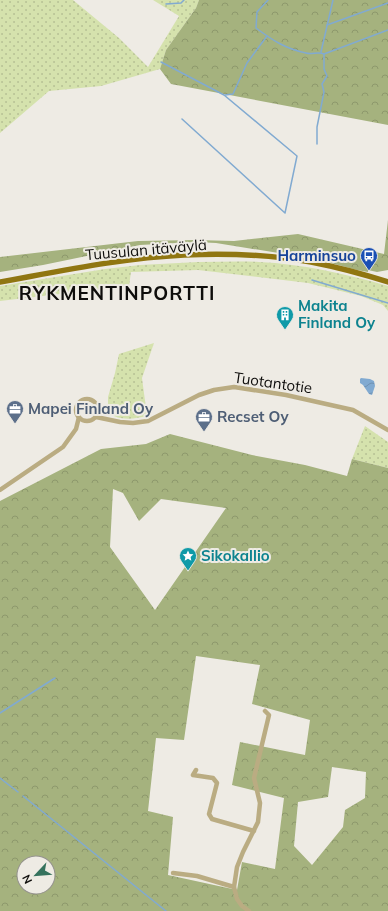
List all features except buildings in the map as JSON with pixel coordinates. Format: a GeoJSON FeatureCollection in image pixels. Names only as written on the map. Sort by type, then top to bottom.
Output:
{"type":"FeatureCollection","features":[{"type":"Feature","properties":{"kind":"main road","name":"Tuusulan itäväylä"},"geometry":{"type":"LineString","coordinates":[[0,282],[120,261],[183,255],[209,255],[247,256],[310,262],[388,282]]}},
{"type":"Feature","properties":{"kind":"street","name":"Tuotantotie"},"geometry":{"type":"LineString","coordinates":[[96,417],[133,423],[148,421],[199,395],[214,390],[234,387],[286,395],[354,410],[388,430]]}},
{"type":"Feature","properties":{"kind":"street"},"geometry":{"type":"LineString","coordinates":[[0,490],[63,447],[76,429],[86,421],[96,417],[98,406],[94,401],[81,401],[77,407],[76,410],[79,417],[86,421]]}},
{"type":"Feature","properties":{"kind":"street"},"geometry":{"type":"LineString","coordinates":[[98,410],[108,419]]}},
{"type":"Feature","properties":{"kind":"street"},"geometry":{"type":"LineString","coordinates":[[76,429],[79,417]]}},
{"type":"Feature","properties":{"kind":"street"},"geometry":{"type":"LineString","coordinates":[[249,911],[242,906],[237,899],[234,887],[237,867],[242,852],[258,822],[260,803],[254,778],[269,715],[265,711]]}},
{"type":"Feature","properties":{"kind":"street"},"geometry":{"type":"LineString","coordinates":[[196,770],[193,775],[212,778],[218,783],[209,814],[212,819],[254,831]]}},
{"type":"Feature","properties":{"kind":"street"},"geometry":{"type":"LineString","coordinates":[[173,873],[197,876],[234,887]]}},
{"type":"Feature","properties":{"kind":"green space"},"geometry":{"type":"Polygon","coordinates":[[[0,0],[73,0],[119,38],[148,67],[179,16],[153,0],[199,0],[196,8],[166,50],[160,69],[101,86],[49,91],[0,133],[0,0]]]}},
{"type":"Feature","properties":{"kind":"green space"},"geometry":{"type":"Polygon","coordinates":[[[199,0],[388,0],[388,125],[171,84],[160,69],[166,50],[196,8],[199,0]]]}},
{"type":"Feature","properties":{"kind":"green space"},"geometry":{"type":"Polygon","coordinates":[[[388,220],[388,270],[377,272],[357,270],[316,259],[216,243],[195,242],[140,245],[43,265],[0,272],[0,257],[138,241],[234,241],[298,234],[384,254],[388,220]]]}},
{"type":"Feature","properties":{"kind":"green space"},"geometry":{"type":"Polygon","coordinates":[[[198,262],[275,263],[308,267],[356,277],[388,286],[388,311],[383,305],[361,296],[308,283],[198,270],[131,272],[129,286],[0,301],[0,286],[105,269],[140,265],[198,262]]]}},
{"type":"Feature","properties":{"kind":"green space"},"geometry":{"type":"Polygon","coordinates":[[[154,343],[142,378],[147,416],[122,418],[108,413],[108,397],[119,354],[154,343]]]}},
{"type":"Feature","properties":{"kind":"green space"},"geometry":{"type":"Polygon","coordinates":[[[365,426],[388,442],[388,468],[352,459],[365,426]]]}},
{"type":"Feature","properties":{"kind":"green space"},"geometry":{"type":"Polygon","coordinates":[[[170,434],[252,455],[305,465],[347,476],[352,459],[388,468],[388,911],[0,911],[0,501],[101,449],[146,444],[170,434]],[[113,489],[110,547],[155,610],[226,508],[161,499],[139,521],[123,493],[113,489]],[[196,656],[184,740],[156,738],[148,811],[173,817],[168,875],[237,890],[242,862],[275,869],[284,798],[232,785],[240,742],[305,755],[310,720],[252,704],[260,665],[196,656]],[[332,767],[328,797],[298,802],[294,846],[312,865],[343,827],[345,810],[365,798],[366,772],[332,767]]]}},
{"type":"Feature","properties":{"kind":"water"},"geometry":{"type":"Polygon","coordinates":[[[361,378],[374,381],[375,386],[372,395],[369,394],[360,383],[361,378]]]}},
{"type":"Feature","properties":{"kind":"waterway"},"geometry":{"type":"LineString","coordinates":[[166,4],[181,3],[184,0]]}},
{"type":"Feature","properties":{"kind":"waterway"},"geometry":{"type":"LineString","coordinates":[[268,0],[257,12],[256,28],[280,44],[299,51],[324,54],[388,30]]}},
{"type":"Feature","properties":{"kind":"waterway"},"geometry":{"type":"LineString","coordinates":[[321,52],[333,0]]}},
{"type":"Feature","properties":{"kind":"waterway"},"geometry":{"type":"LineString","coordinates":[[327,25],[388,3]]}},
{"type":"Feature","properties":{"kind":"waterway"},"geometry":{"type":"LineString","coordinates":[[225,95],[233,94],[247,63],[267,36]]}},
{"type":"Feature","properties":{"kind":"waterway"},"geometry":{"type":"LineString","coordinates":[[317,144],[317,127],[324,92],[322,84],[327,76],[324,69],[324,54]]}},
{"type":"Feature","properties":{"kind":"waterway"},"geometry":{"type":"LineString","coordinates":[[161,62],[224,95],[297,156],[285,213],[182,119]]}},
{"type":"Feature","properties":{"kind":"waterway"},"geometry":{"type":"LineString","coordinates":[[312,280],[388,303]]}},
{"type":"Feature","properties":{"kind":"waterway"},"geometry":{"type":"LineString","coordinates":[[0,713],[55,678]]}},
{"type":"Feature","properties":{"kind":"waterway"},"geometry":{"type":"LineString","coordinates":[[0,778],[18,792]]}},
{"type":"Feature","properties":{"kind":"waterway"},"geometry":{"type":"LineString","coordinates":[[23,796],[166,911]]}},
{"type":"Feature","properties":{"kind":"place","name":"Harminsuo"},"geometry":{"type":"Point","coordinates":[369,271]}},
{"type":"Feature","properties":{"kind":"place","name":"Makita Finland Oy"},"geometry":{"type":"Point","coordinates":[285,330]}},
{"type":"Feature","properties":{"kind":"place","name":"Mapei Finland Oy"},"geometry":{"type":"Point","coordinates":[15,424]}},
{"type":"Feature","properties":{"kind":"place","name":"Recset Oy"},"geometry":{"type":"Point","coordinates":[204,432]}},
{"type":"Feature","properties":{"kind":"place","name":"Sikokallio"},"geometry":{"type":"Point","coordinates":[188,571]}},
{"type":"Feature","properties":{"kind":"district","name":"RYKMENTINPORTTI"},"geometry":{"type":"Point","coordinates":[117,293]}}]}
